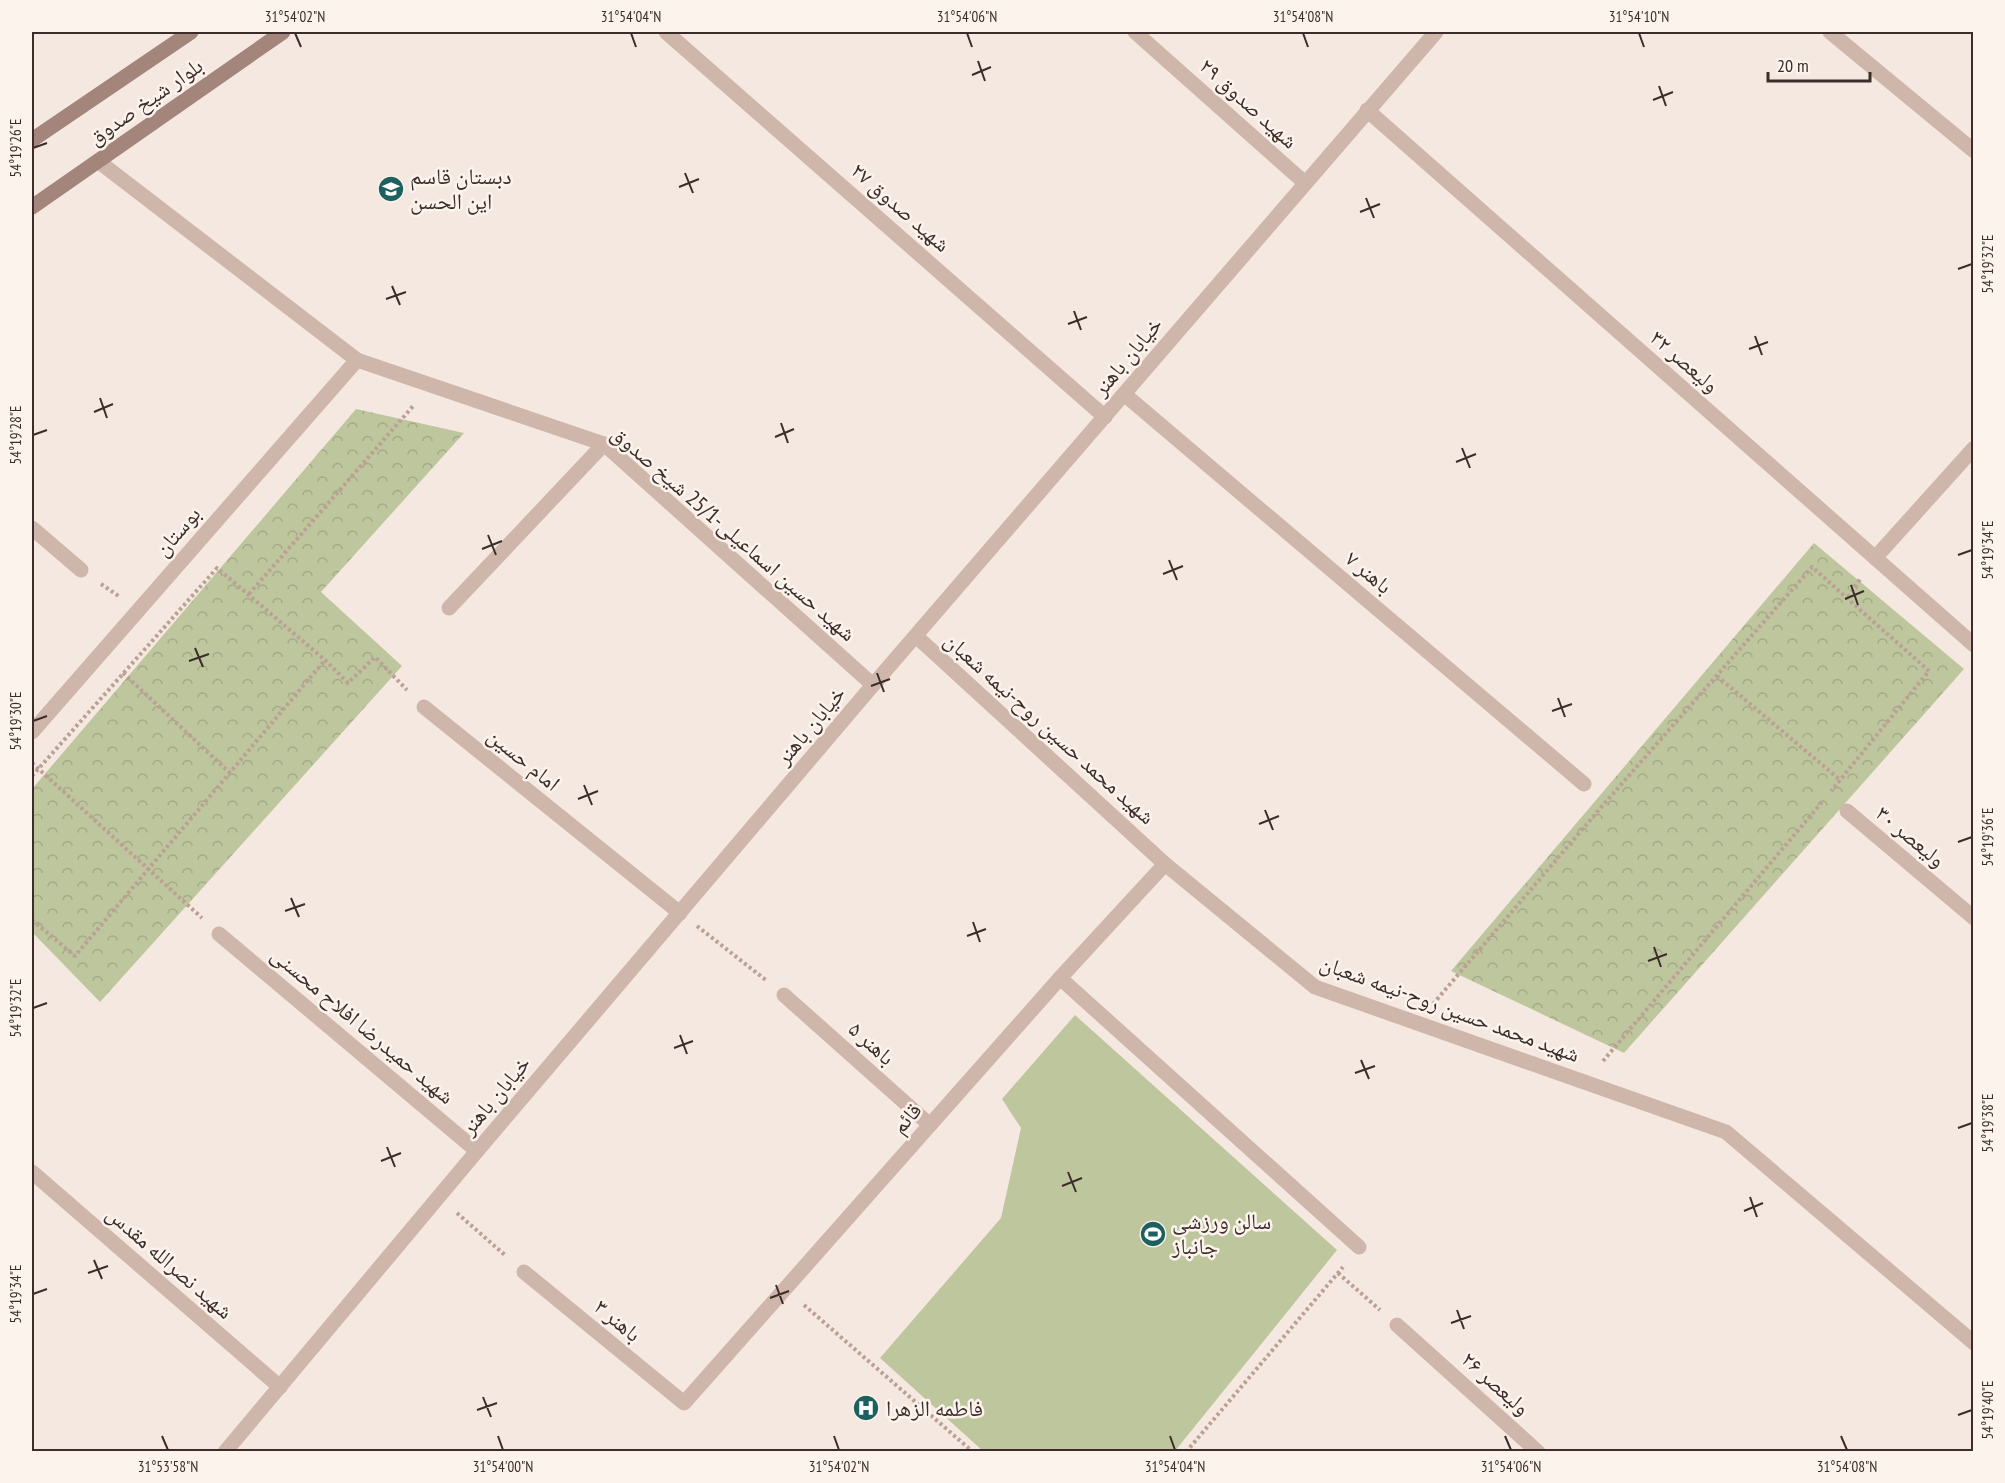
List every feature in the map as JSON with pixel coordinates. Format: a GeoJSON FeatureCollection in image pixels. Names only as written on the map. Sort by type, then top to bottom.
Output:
{"type":"FeatureCollection","features":[{"type":"Feature","properties":{"kind":"street","name":"بلوار شیخ صدوق"},"geometry":{"type":"LineString","coordinates":[[32,140],[191,32]]}},
{"type":"Feature","properties":{"kind":"street","name":"بلوار شیخ صدوق"},"geometry":{"type":"LineString","coordinates":[[32,207],[283,32]]}},
{"type":"Feature","properties":{"kind":"street","name":"شهید صدوق ۲۷"},"geometry":{"type":"LineString","coordinates":[[666,32],[1105,417]]}},
{"type":"Feature","properties":{"kind":"street","name":"شهید صدوق ۲۹"},"geometry":{"type":"LineString","coordinates":[[1136,32],[1305,183]]}},
{"type":"Feature","properties":{"kind":"street","name":"خیابان باهنر"},"geometry":{"type":"LineString","coordinates":[[225,1452],[438,1197],[873,685],[917,637],[1436,32]]}},
{"type":"Feature","properties":{"kind":"street"},"geometry":{"type":"LineString","coordinates":[[1830,32],[1974,151]]}},
{"type":"Feature","properties":{"kind":"street","name":"ولیعصر ۳۲"},"geometry":{"type":"LineString","coordinates":[[1367,110],[1974,645]]}},
{"type":"Feature","properties":{"kind":"street","name":"شهید حسین اسماعیلی-25/1 شیخ صدوق"},"geometry":{"type":"LineString","coordinates":[[98,161],[357,360],[604,444],[873,685]]}},
{"type":"Feature","properties":{"kind":"street","name":"بوستان"},"geometry":{"type":"LineString","coordinates":[[32,732],[357,360]]}},
{"type":"Feature","properties":{"kind":"street","name":"باهنر ۷"},"geometry":{"type":"LineString","coordinates":[[1124,394],[1584,784]]}},
{"type":"Feature","properties":{"kind":"street"},"geometry":{"type":"LineString","coordinates":[[449,608],[604,444]]}},
{"type":"Feature","properties":{"kind":"street"},"geometry":{"type":"LineString","coordinates":[[1875,558],[1974,448]]}},
{"type":"Feature","properties":{"kind":"street"},"geometry":{"type":"LineString","coordinates":[[32,528],[81,570]]}},
{"type":"Feature","properties":{"kind":"street","name":"شهید محمد حسین روح-نیمه شعبان"},"geometry":{"type":"LineString","coordinates":[[917,637],[1165,864],[1315,987],[1726,1132],[1974,1343]]}},
{"type":"Feature","properties":{"kind":"street","name":"امام حسین"},"geometry":{"type":"LineString","coordinates":[[424,707],[680,913]]}},
{"type":"Feature","properties":{"kind":"street","name":"ولیعصر ۳۰"},"geometry":{"type":"LineString","coordinates":[[1847,811],[1974,918]]}},
{"type":"Feature","properties":{"kind":"street","name":"قائم"},"geometry":{"type":"LineString","coordinates":[[684,1403],[1060,978],[1165,864]]}},
{"type":"Feature","properties":{"kind":"street","name":"شهید حمیدرضا افلاح محسنی"},"geometry":{"type":"LineString","coordinates":[[219,934],[477,1151]]}},
{"type":"Feature","properties":{"kind":"street"},"geometry":{"type":"LineString","coordinates":[[1060,978],[1359,1246]]}},
{"type":"Feature","properties":{"kind":"street","name":"باهنر ۵"},"geometry":{"type":"LineString","coordinates":[[784,995],[930,1125]]}},
{"type":"Feature","properties":{"kind":"street","name":"شهید نصرالله مقدس"},"geometry":{"type":"LineString","coordinates":[[32,1172],[280,1387]]}},
{"type":"Feature","properties":{"kind":"street","name":"باهنر ۳"},"geometry":{"type":"LineString","coordinates":[[524,1272],[684,1403]]}},
{"type":"Feature","properties":{"kind":"street","name":"ولیعصر ۲۶"},"geometry":{"type":"LineString","coordinates":[[1397,1325],[1538,1452]]}},
{"type":"Feature","properties":{"kind":"path"},"geometry":{"type":"LineString","coordinates":[[249,594],[431,386]]}},
{"type":"Feature","properties":{"kind":"path"},"geometry":{"type":"LineString","coordinates":[[1417,1023],[1604,804],[1812,567],[1929,671],[1820,805],[1585,1082]]}},
{"type":"Feature","properties":{"kind":"path"},"geometry":{"type":"LineString","coordinates":[[32,776],[218,568],[325,660],[348,683],[375,657],[424,707]]}},
{"type":"Feature","properties":{"kind":"path"},"geometry":{"type":"LineString","coordinates":[[81,570],[138,610]]}},
{"type":"Feature","properties":{"kind":"path"},"geometry":{"type":"LineString","coordinates":[[101,652],[230,773]]}},
{"type":"Feature","properties":{"kind":"path"},"geometry":{"type":"LineString","coordinates":[[32,920],[75,956],[325,660]]}},
{"type":"Feature","properties":{"kind":"path"},"geometry":{"type":"LineString","coordinates":[[1717,676],[1839,779]]}},
{"type":"Feature","properties":{"kind":"path"},"geometry":{"type":"LineString","coordinates":[[32,763],[219,934]]}},
{"type":"Feature","properties":{"kind":"path"},"geometry":{"type":"LineString","coordinates":[[680,913],[784,995]]}},
{"type":"Feature","properties":{"kind":"path"},"geometry":{"type":"LineString","coordinates":[[438,1197],[524,1272]]}},
{"type":"Feature","properties":{"kind":"path"},"geometry":{"type":"LineString","coordinates":[[1186,1452],[1359,1246]]}},
{"type":"Feature","properties":{"kind":"path"},"geometry":{"type":"LineString","coordinates":[[1338,1273],[1397,1325]]}},
{"type":"Feature","properties":{"kind":"path"},"geometry":{"type":"LineString","coordinates":[[785,1289],[974,1452]]}},
{"type":"Feature","properties":{"kind":"green space"},"geometry":{"type":"Polygon","coordinates":[[[356,409],[464,433],[321,592],[402,666],[100,1002],[32,932],[32,789],[356,409]]]}},
{"type":"Feature","properties":{"kind":"green space"},"geometry":{"type":"Polygon","coordinates":[[[1814,543],[1964,669],[1624,1053],[1451,971],[1814,543]]]}},
{"type":"Feature","properties":{"kind":"green space","name":"سالن ورزشی جانباز"},"geometry":{"type":"Polygon","coordinates":[[[1075,1015],[1337,1250],[1175,1451],[983,1451],[880,1358],[1001,1218],[1021,1128],[1002,1099],[1075,1015]]]}},
{"type":"Feature","properties":{"kind":"place","name":"دبستان قاسم این الحسن"},"geometry":{"type":"Point","coordinates":[391,189]}},
{"type":"Feature","properties":{"kind":"place","name":"سالن ورزشی جانباز"},"geometry":{"type":"Point","coordinates":[1153,1234]}},
{"type":"Feature","properties":{"kind":"place","name":"فاطمه الزهرا"},"geometry":{"type":"Point","coordinates":[866,1408]}}]}
